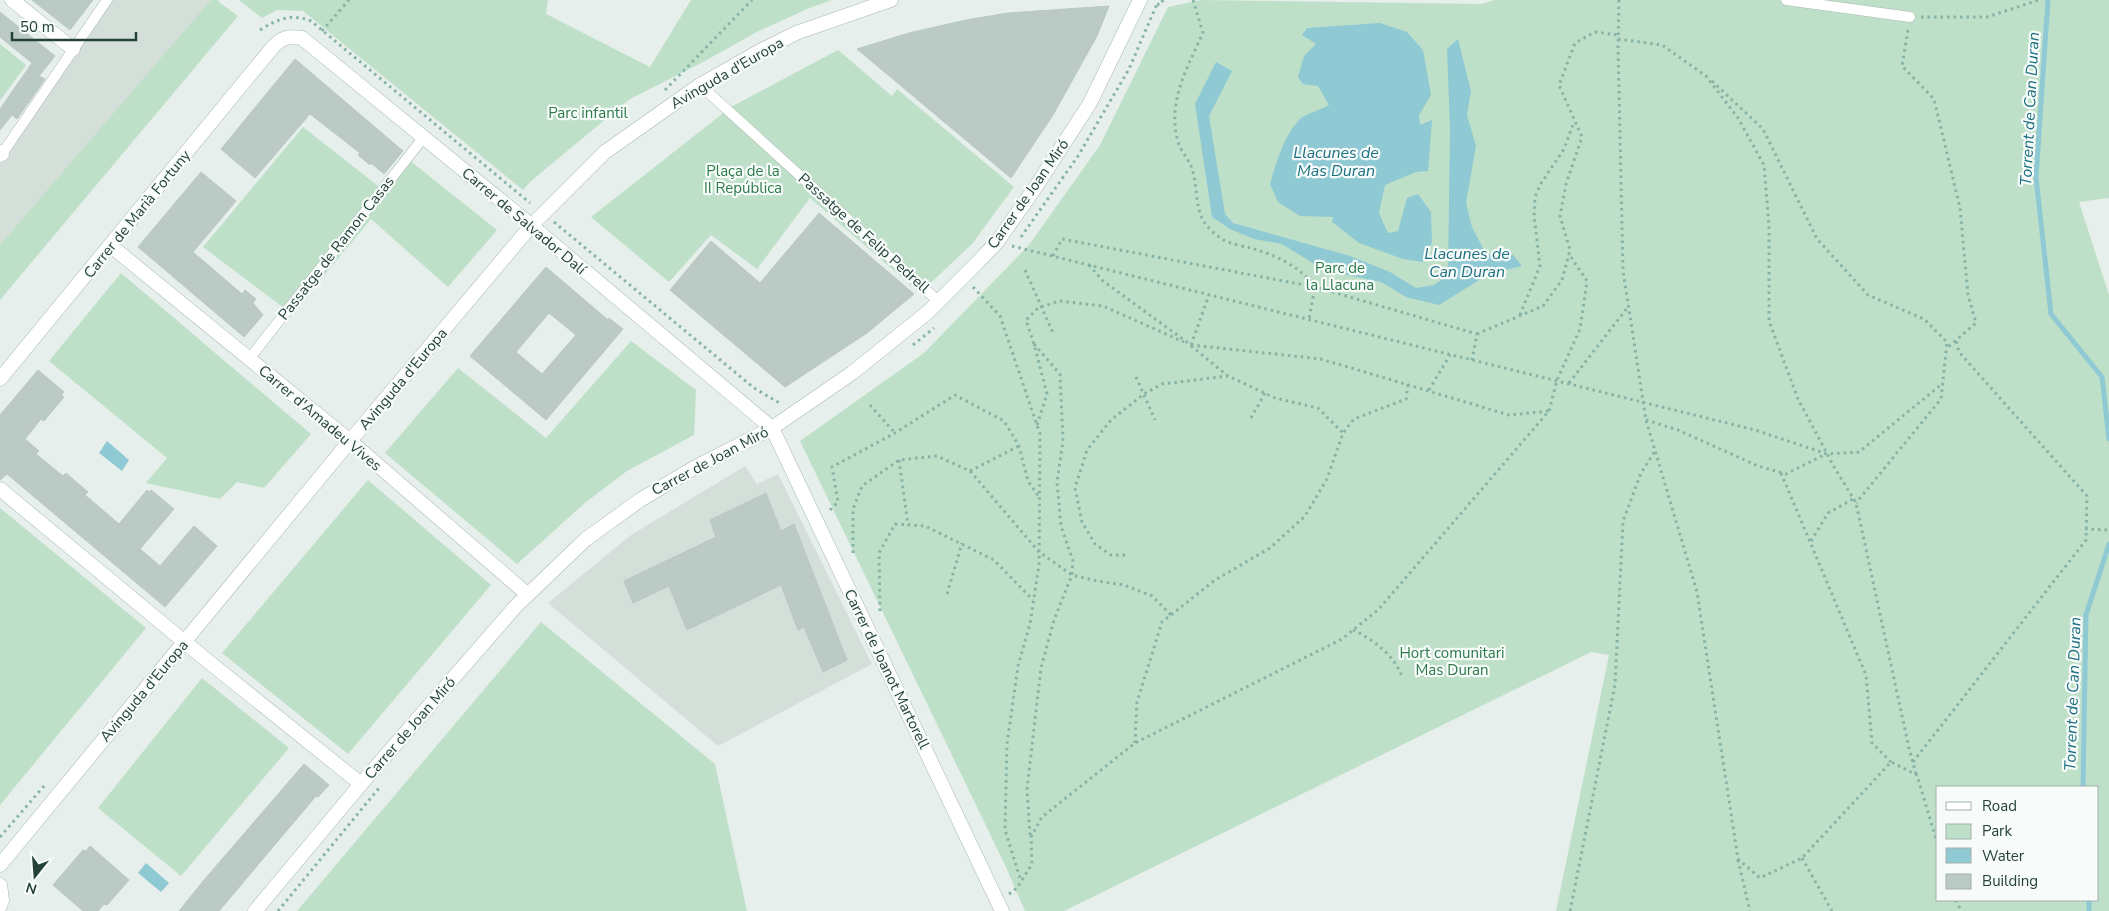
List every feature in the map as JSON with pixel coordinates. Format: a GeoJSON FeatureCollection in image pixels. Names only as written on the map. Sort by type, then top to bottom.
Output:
{"type":"FeatureCollection","features":[{"type":"Feature","properties":{"kind":"street"},"geometry":{"type":"LineString","coordinates":[[12,0],[73,49]]}},
{"type":"Feature","properties":{"kind":"street"},"geometry":{"type":"LineString","coordinates":[[1,154],[107,0]]}},
{"type":"Feature","properties":{"kind":"street","name":"Avinguda d'Europa"},"geometry":{"type":"LineString","coordinates":[[0,865],[350,441],[531,226],[605,152],[700,85],[796,33],[891,0]]}},
{"type":"Feature","properties":{"kind":"street","name":"Carrer de Joan Miró"},"geometry":{"type":"LineString","coordinates":[[255,911],[361,784],[527,594],[586,539],[640,500],[694,468],[772,428],[852,373],[938,301],[997,242],[1035,188],[1090,103],[1140,0]]}},
{"type":"Feature","properties":{"kind":"street"},"geometry":{"type":"LineString","coordinates":[[1786,0],[1910,17]]}},
{"type":"Feature","properties":{"kind":"street","name":"Carrer de Salvador Dalí"},"geometry":{"type":"LineString","coordinates":[[272,48],[282,38],[288,36],[302,38],[424,137],[772,428]]}},
{"type":"Feature","properties":{"kind":"street","name":"Carrer de Marià Fortuny"},"geometry":{"type":"LineString","coordinates":[[0,379],[272,48]]}},
{"type":"Feature","properties":{"kind":"street","name":"Passatge de Felip Pedrell"},"geometry":{"type":"LineString","coordinates":[[700,85],[938,301]]}},
{"type":"Feature","properties":{"kind":"street","name":"Passatge de Ramon Casas"},"geometry":{"type":"LineString","coordinates":[[249,359],[424,137]]}},
{"type":"Feature","properties":{"kind":"street","name":"Carrer d'Amadeu Vives"},"geometry":{"type":"LineString","coordinates":[[111,246],[350,441],[527,594]]}},
{"type":"Feature","properties":{"kind":"street","name":"Carrer de Joanot Martorell"},"geometry":{"type":"LineString","coordinates":[[772,428],[1002,911]]}},
{"type":"Feature","properties":{"kind":"street"},"geometry":{"type":"LineString","coordinates":[[0,489],[361,784]]}},
{"type":"Feature","properties":{"kind":"street"},"geometry":{"type":"LineString","coordinates":[[0,885],[2,900],[0,906]]}},
{"type":"Feature","properties":{"kind":"path"},"geometry":{"type":"LineString","coordinates":[[322,31],[349,0]]}},
{"type":"Feature","properties":{"kind":"path"},"geometry":{"type":"LineString","coordinates":[[659,96],[752,0]]}},
{"type":"Feature","properties":{"kind":"path"},"geometry":{"type":"LineString","coordinates":[[1160,4],[1163,0]]}},
{"type":"Feature","properties":{"kind":"path"},"geometry":{"type":"LineString","coordinates":[[1193,0],[1203,33],[1181,82],[1174,112],[1178,143],[1193,171],[1197,203],[1205,225],[1224,240],[1276,256],[1308,278],[1315,287],[1309,319]]}},
{"type":"Feature","properties":{"kind":"path"},"geometry":{"type":"LineString","coordinates":[[1619,0],[1618,37],[1623,271],[1628,306],[1646,420],[1697,592],[1738,859],[1750,911]]}},
{"type":"Feature","properties":{"kind":"path"},"geometry":{"type":"LineString","coordinates":[[1946,348],[1976,323],[1968,295],[1960,208],[1934,99],[1902,66],[1910,17],[1987,17],[2038,0]]}},
{"type":"Feature","properties":{"kind":"path"},"geometry":{"type":"LineString","coordinates":[[1053,256],[1062,239],[1315,287],[1477,334],[1543,306],[1562,280],[1570,250],[1560,216],[1566,184],[1582,137],[1559,85],[1575,43],[1595,32],[1662,46],[1706,76],[1763,129],[1817,239],[1868,295],[1924,319],[1947,342],[1941,399],[1855,501],[1828,513],[1811,541]]}},
{"type":"Feature","properties":{"kind":"path"},"geometry":{"type":"LineString","coordinates":[[1706,76],[1738,118],[1764,165],[1769,226],[1769,321],[1798,399],[1827,454],[1855,501],[1913,762],[1936,839]]}},
{"type":"Feature","properties":{"kind":"path"},"geometry":{"type":"LineString","coordinates":[[1519,316],[1540,266],[1534,216],[1535,198],[1540,185],[1564,149],[1575,121]]}},
{"type":"Feature","properties":{"kind":"path"},"geometry":{"type":"LineString","coordinates":[[1012,246],[1768,433],[1827,454]]}},
{"type":"Feature","properties":{"kind":"path"},"geometry":{"type":"LineString","coordinates":[[1031,837],[1042,817],[1135,743],[1342,639],[1378,610],[1550,411],[1557,380],[1580,328],[1587,281],[1569,254]]}},
{"type":"Feature","properties":{"kind":"path"},"geometry":{"type":"LineString","coordinates":[[1088,265],[1103,281],[1191,345],[1228,376],[1275,398],[1318,408],[1342,433]]}},
{"type":"Feature","properties":{"kind":"path"},"geometry":{"type":"LineString","coordinates":[[1025,270],[1053,333]]}},
{"type":"Feature","properties":{"kind":"path"},"geometry":{"type":"LineString","coordinates":[[973,287],[1000,316],[1040,434],[1039,552],[1034,601],[1030,624],[1018,666],[1007,744],[1005,830],[1021,882],[1032,864],[1027,789],[1041,668],[1054,620],[1072,574],[1073,561],[1061,526],[1057,482],[1063,441],[1060,374],[1034,344]]}},
{"type":"Feature","properties":{"kind":"path"},"geometry":{"type":"LineString","coordinates":[[1191,345],[1209,295]]}},
{"type":"Feature","properties":{"kind":"path"},"geometry":{"type":"LineString","coordinates":[[1037,426],[1047,394],[1026,320],[1041,307],[1059,301],[1103,306],[1191,345],[1321,359],[1508,415],[1550,411]]}},
{"type":"Feature","properties":{"kind":"path"},"geometry":{"type":"LineString","coordinates":[[1569,383],[1628,306]]}},
{"type":"Feature","properties":{"kind":"path"},"geometry":{"type":"LineString","coordinates":[[1472,360],[1477,334]]}},
{"type":"Feature","properties":{"kind":"path"},"geometry":{"type":"LineString","coordinates":[[1913,762],[2086,540],[2087,496],[1959,352],[1956,340]]}},
{"type":"Feature","properties":{"kind":"path"},"geometry":{"type":"LineString","coordinates":[[1429,390],[1450,355]]}},
{"type":"Feature","properties":{"kind":"path"},"geometry":{"type":"LineString","coordinates":[[1125,555],[1111,555],[1095,544],[1082,522],[1075,488],[1087,450],[1111,420],[1144,394],[1162,384],[1228,376]]}},
{"type":"Feature","properties":{"kind":"path"},"geometry":{"type":"LineString","coordinates":[[1136,377],[1156,420]]}},
{"type":"Feature","properties":{"kind":"path"},"geometry":{"type":"LineString","coordinates":[[1646,420],[1678,430],[1758,466],[1786,474],[1827,454],[1859,452],[1943,383]]}},
{"type":"Feature","properties":{"kind":"path"},"geometry":{"type":"LineString","coordinates":[[1135,743],[1137,702],[1162,622],[1214,580],[1270,548],[1305,516],[1327,479],[1342,433],[1354,419],[1406,399],[1408,384]]}},
{"type":"Feature","properties":{"kind":"path"},"geometry":{"type":"LineString","coordinates":[[1251,418],[1266,393]]}},
{"type":"Feature","properties":{"kind":"path"},"geometry":{"type":"LineString","coordinates":[[830,510],[838,502],[832,467],[896,433],[955,395],[1004,421],[1019,446],[1028,481],[1040,498]]}},
{"type":"Feature","properties":{"kind":"path"},"geometry":{"type":"LineString","coordinates":[[870,405],[896,433]]}},
{"type":"Feature","properties":{"kind":"path"},"geometry":{"type":"LineString","coordinates":[[970,470],[1019,446]]}},
{"type":"Feature","properties":{"kind":"path"},"geometry":{"type":"LineString","coordinates":[[1570,911],[1615,685],[1623,521],[1641,473],[1655,450]]}},
{"type":"Feature","properties":{"kind":"path"},"geometry":{"type":"LineString","coordinates":[[853,553],[853,509],[862,486],[899,460],[937,456],[970,470],[1039,552],[1072,574],[1097,582],[1124,585],[1152,596],[1171,615]]}},
{"type":"Feature","properties":{"kind":"path"},"geometry":{"type":"LineString","coordinates":[[899,460],[908,525]]}},
{"type":"Feature","properties":{"kind":"path"},"geometry":{"type":"LineString","coordinates":[[1781,473],[1866,675],[1872,743],[1891,762],[1917,775]]}},
{"type":"Feature","properties":{"kind":"path"},"geometry":{"type":"LineString","coordinates":[[880,611],[879,553],[894,524],[925,526],[994,560],[1034,601]]}},
{"type":"Feature","properties":{"kind":"path"},"geometry":{"type":"LineString","coordinates":[[2085,529],[2109,530]]}},
{"type":"Feature","properties":{"kind":"path"},"geometry":{"type":"LineString","coordinates":[[947,594],[962,544]]}},
{"type":"Feature","properties":{"kind":"path"},"geometry":{"type":"LineString","coordinates":[[1353,630],[1366,636],[1398,664],[1402,677]]}},
{"type":"Feature","properties":{"kind":"path"},"geometry":{"type":"LineString","coordinates":[[1738,859],[1760,878],[1802,858],[1891,762]]}},
{"type":"Feature","properties":{"kind":"path"},"geometry":{"type":"LineString","coordinates":[[1802,858],[1832,911]]}},
{"type":"Feature","properties":{"kind":"shaded area"},"geometry":{"type":"Polygon","coordinates":[[[112,0],[219,0],[57,211],[0,252],[0,164],[112,0]]]}},
{"type":"Feature","properties":{"kind":"shaded area"},"geometry":{"type":"Polygon","coordinates":[[[745,466],[757,484],[778,474],[872,664],[718,746],[548,603],[631,535],[745,466]]]}},
{"type":"Feature","properties":{"kind":"green space"},"geometry":{"type":"Polygon","coordinates":[[[211,0],[216,0],[238,16],[0,300],[0,245],[211,0]]]}},
{"type":"Feature","properties":{"kind":"green space","name":"Parc infantil"},"geometry":{"type":"Polygon","coordinates":[[[239,0],[548,0],[546,14],[650,67],[691,0],[832,0],[807,9],[755,33],[630,99],[531,181],[523,190],[303,11],[277,10],[262,18],[239,0]]]}},
{"type":"Feature","properties":{"kind":"green space","name":"Parc de la Llacuna"},"geometry":{"type":"Polygon","coordinates":[[[1201,0],[1482,4],[1494,0],[2109,0],[2109,198],[2079,202],[2109,295],[2109,911],[1556,911],[1609,655],[1591,652],[1064,911],[1025,911],[1005,865],[800,441],[924,353],[1029,245],[1100,145],[1168,7],[1201,0]]]}},
{"type":"Feature","properties":{"kind":"green space"},"geometry":{"type":"Polygon","coordinates":[[[0,44],[26,65],[0,101],[0,44]]]}},
{"type":"Feature","properties":{"kind":"green space","name":"Plaça de la II República"},"geometry":{"type":"Polygon","coordinates":[[[838,50],[892,96],[897,89],[1014,187],[972,244],[920,293],[810,198],[757,269],[711,235],[669,282],[591,217],[731,107],[838,50]]]}},
{"type":"Feature","properties":{"kind":"green space"},"geometry":{"type":"Polygon","coordinates":[[[303,127],[378,186],[404,156],[497,230],[448,287],[371,219],[292,314],[203,247],[303,127]]]}},
{"type":"Feature","properties":{"kind":"green space"},"geometry":{"type":"Polygon","coordinates":[[[121,273],[311,434],[264,488],[237,482],[220,499],[146,483],[167,458],[49,361],[121,273]]]}},
{"type":"Feature","properties":{"kind":"green space"},"geometry":{"type":"Polygon","coordinates":[[[631,341],[696,390],[694,435],[627,471],[586,502],[517,564],[385,453],[458,368],[546,438],[631,341]]]}},
{"type":"Feature","properties":{"kind":"green space"},"geometry":{"type":"Polygon","coordinates":[[[368,480],[491,585],[348,754],[222,653],[368,480]]]}},
{"type":"Feature","properties":{"kind":"green space"},"geometry":{"type":"Polygon","coordinates":[[[0,508],[146,628],[0,805],[0,508]]]}},
{"type":"Feature","properties":{"kind":"green space"},"geometry":{"type":"Polygon","coordinates":[[[541,622],[715,764],[747,911],[297,911],[541,622]]]}},
{"type":"Feature","properties":{"kind":"green space"},"geometry":{"type":"Polygon","coordinates":[[[202,678],[289,748],[181,876],[98,808],[202,678]]]}},
{"type":"Feature","properties":{"kind":"water","name":"Llacunes de Mas Duran"},"geometry":{"type":"Polygon","coordinates":[[[1380,23],[1407,32],[1423,50],[1431,95],[1419,115],[1420,125],[1432,120],[1428,171],[1416,172],[1385,185],[1379,213],[1388,233],[1398,231],[1407,198],[1418,194],[1431,212],[1432,242],[1423,262],[1403,259],[1359,243],[1332,222],[1333,217],[1300,216],[1278,202],[1270,184],[1281,149],[1295,125],[1303,116],[1329,105],[1318,86],[1303,84],[1298,77],[1304,56],[1316,44],[1302,35],[1307,28],[1380,23]]]}},
{"type":"Feature","properties":{"kind":"water","name":"Llacunes de Can Duran"},"geometry":{"type":"Polygon","coordinates":[[[1458,39],[1471,91],[1467,115],[1476,146],[1466,203],[1472,227],[1486,254],[1495,257],[1508,249],[1522,266],[1489,274],[1439,305],[1406,297],[1381,282],[1324,270],[1282,244],[1254,239],[1230,229],[1212,217],[1195,104],[1216,62],[1232,71],[1209,116],[1225,214],[1233,223],[1350,256],[1390,272],[1416,288],[1434,285],[1448,275],[1450,128],[1447,49],[1458,39]]]}},
{"type":"Feature","properties":{"kind":"water"},"geometry":{"type":"Polygon","coordinates":[[[107,441],[129,460],[122,471],[99,453],[107,441]]]}},
{"type":"Feature","properties":{"kind":"water"},"geometry":{"type":"Polygon","coordinates":[[[146,863],[169,883],[161,892],[138,873],[146,863]]]}},
{"type":"Feature","properties":{"kind":"building"},"geometry":{"type":"Polygon","coordinates":[[[32,0],[93,0],[70,30],[32,0]]]}},
{"type":"Feature","properties":{"kind":"building"},"geometry":{"type":"Polygon","coordinates":[[[1109,6],[1097,36],[1053,115],[1011,178],[857,49],[909,33],[966,20],[1008,13],[1109,6]]]}},
{"type":"Feature","properties":{"kind":"building"},"geometry":{"type":"Polygon","coordinates":[[[0,12],[55,56],[39,76],[45,79],[17,119],[12,115],[0,130],[0,109],[32,63],[0,37],[0,12]]]}},
{"type":"Feature","properties":{"kind":"building"},"geometry":{"type":"Polygon","coordinates":[[[295,59],[403,151],[384,174],[371,163],[370,165],[358,155],[360,153],[310,114],[255,178],[221,149],[295,59]]]}},
{"type":"Feature","properties":{"kind":"building"},"geometry":{"type":"Polygon","coordinates":[[[201,172],[236,201],[193,252],[242,294],[245,290],[256,299],[253,303],[263,315],[244,337],[138,247],[201,172]]]}},
{"type":"Feature","properties":{"kind":"building"},"geometry":{"type":"Polygon","coordinates":[[[819,213],[914,294],[867,333],[785,387],[670,290],[711,241],[760,283],[819,213]]]}},
{"type":"Feature","properties":{"kind":"building"},"geometry":{"type":"Polygon","coordinates":[[[546,267],[608,320],[609,318],[623,329],[546,420],[470,356],[546,267]],[[549,313],[516,352],[542,374],[576,335],[549,313]]]}},
{"type":"Feature","properties":{"kind":"building"},"geometry":{"type":"Polygon","coordinates":[[[38,370],[64,392],[61,395],[64,397],[44,421],[41,419],[25,439],[39,451],[36,454],[63,476],[66,473],[88,492],[85,495],[119,524],[147,490],[149,492],[151,490],[174,509],[140,549],[160,566],[194,526],[217,546],[165,607],[7,474],[0,480],[0,415],[38,370]]]}},
{"type":"Feature","properties":{"kind":"building"},"geometry":{"type":"Polygon","coordinates":[[[766,493],[781,531],[794,524],[847,660],[823,672],[804,627],[798,630],[781,585],[687,630],[669,586],[633,603],[624,581],[716,537],[710,520],[766,493]]]}},
{"type":"Feature","properties":{"kind":"building"},"geometry":{"type":"Polygon","coordinates":[[[304,764],[329,785],[318,797],[316,796],[219,911],[179,911],[204,880],[304,764]]]}},
{"type":"Feature","properties":{"kind":"building"},"geometry":{"type":"Polygon","coordinates":[[[90,846],[129,880],[107,905],[104,904],[98,911],[83,911],[53,885],[83,850],[86,851],[90,846]]]}},
{"type":"Feature","properties":{"kind":"waterway","name":"Torrent de Can Duran"},"geometry":{"type":"LineString","coordinates":[[2048,0],[2036,177],[2051,314],[2102,377],[2109,439]]}},
{"type":"Feature","properties":{"kind":"waterway","name":"Torrent de Can Duran"},"geometry":{"type":"LineString","coordinates":[[2083,786],[2086,615],[2109,544]]}},
{"type":"Feature","properties":{"kind":"waterway","name":"Torrent de Can Duran"},"geometry":{"type":"LineString","coordinates":[[2089,901],[2089,911]]}},
{"type":"Feature","properties":{"kind":"park label","name":"Hort comunitari Mas Duran"},"geometry":{"type":"Point","coordinates":[1452,662]}}]}
